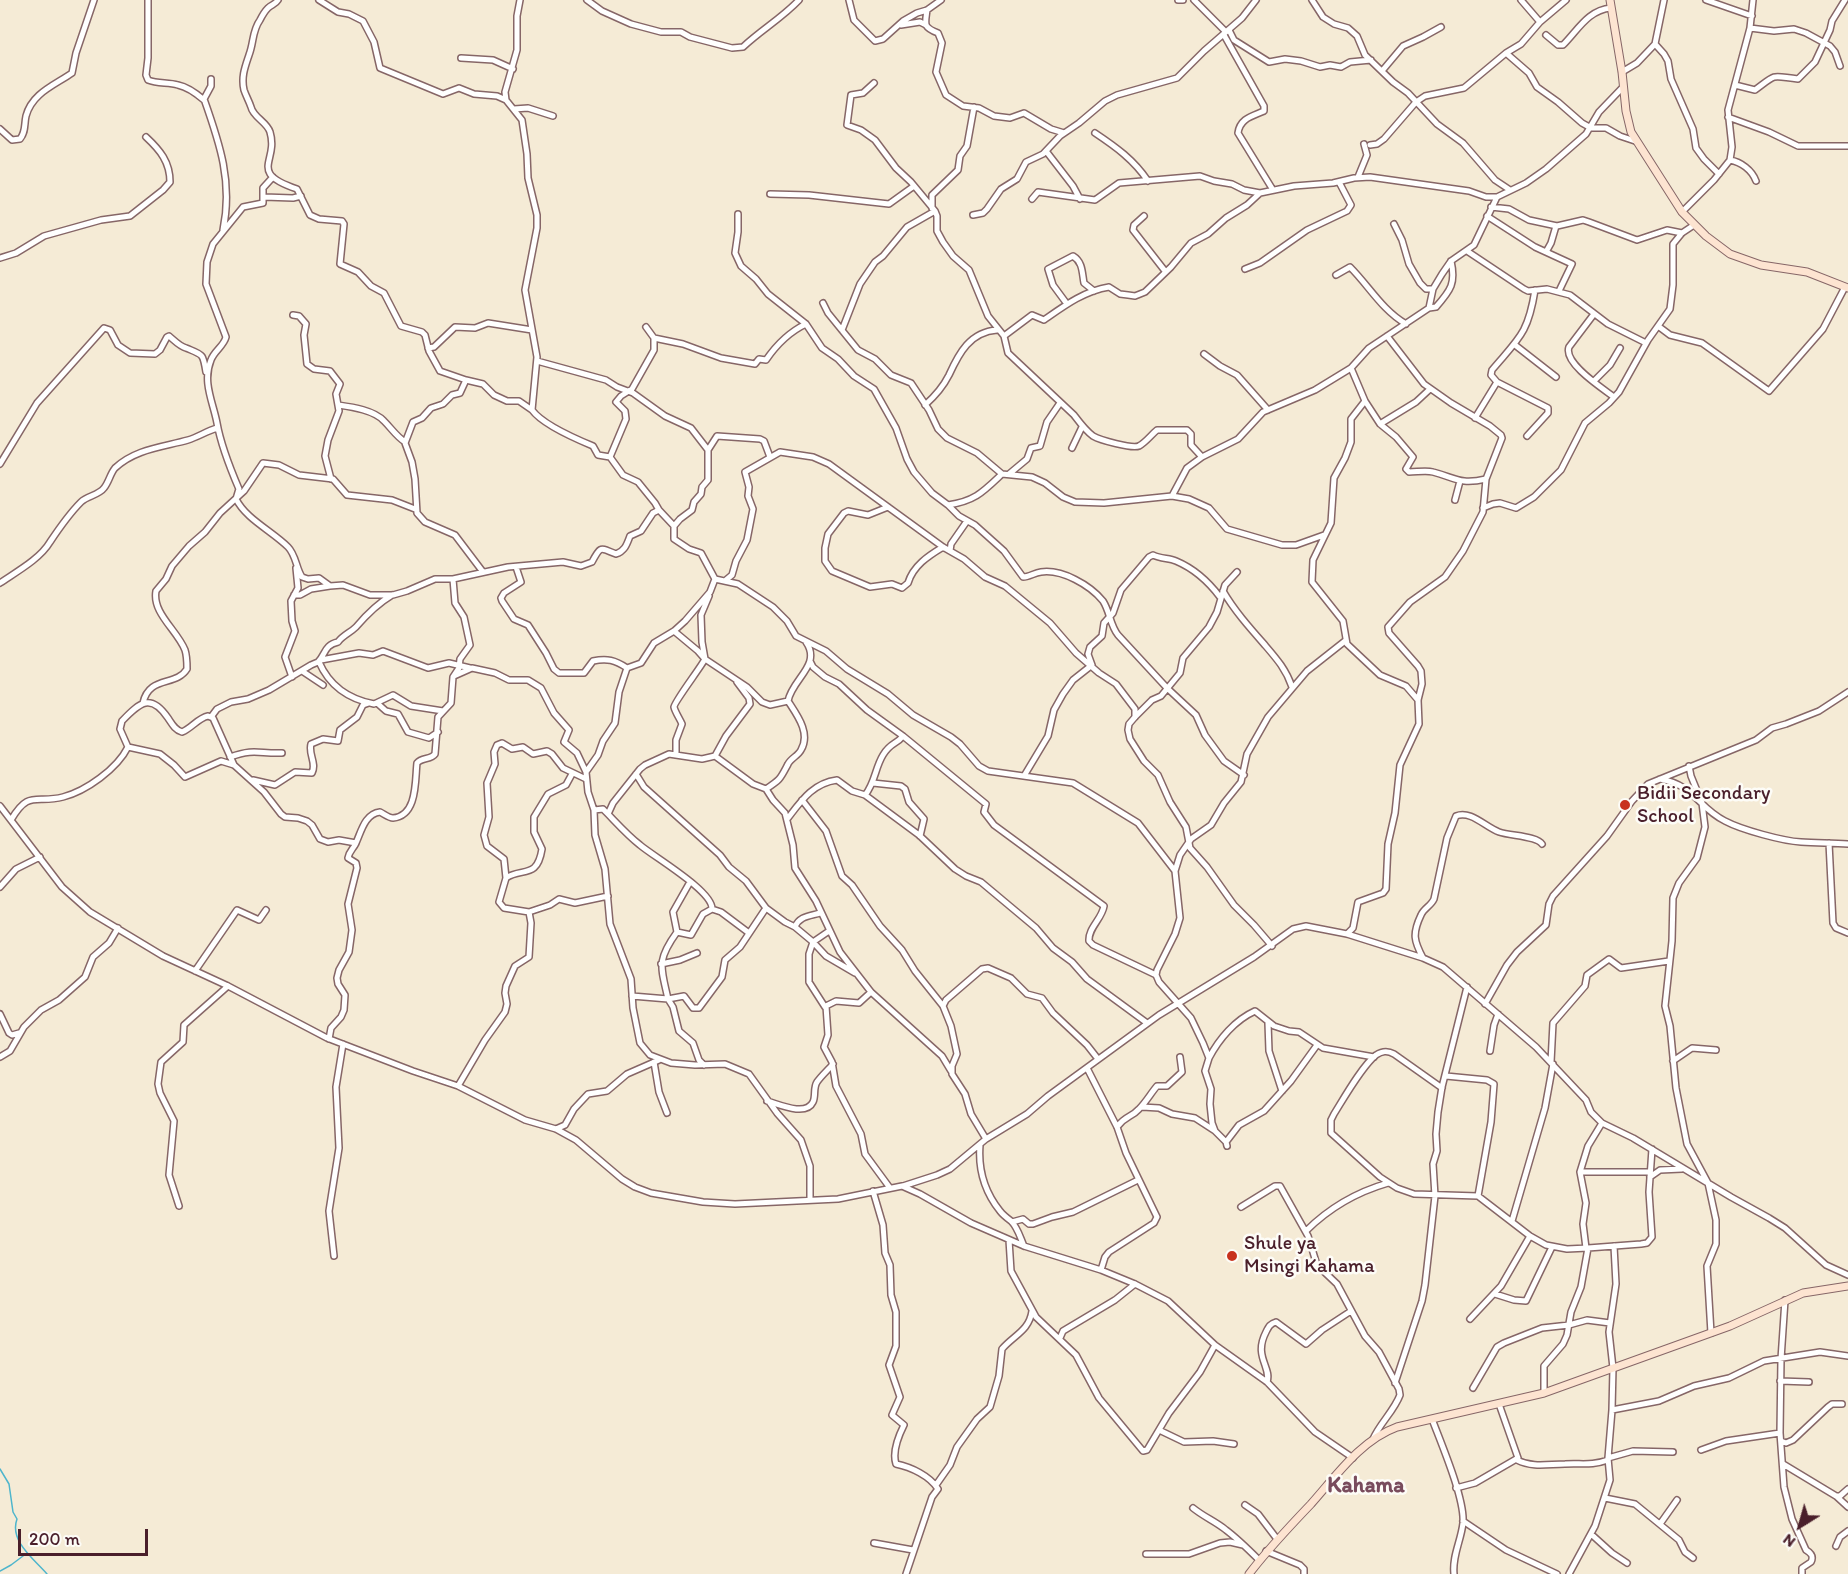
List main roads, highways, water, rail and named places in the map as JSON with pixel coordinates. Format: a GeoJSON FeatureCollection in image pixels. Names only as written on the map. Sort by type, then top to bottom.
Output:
{"type":"FeatureCollection","features":[{"type":"Feature","properties":{"kind":"main road"},"geometry":{"type":"LineString","coordinates":[[1610,0],[1628,123],[1635,141],[1682,212],[1721,248],[1748,261],[1807,272],[1847,287]]}},
{"type":"Feature","properties":{"kind":"main road"},"geometry":{"type":"LineString","coordinates":[[1249,1574],[1266,1551],[1353,1458],[1383,1432],[1544,1393],[1711,1333],[1803,1293],[1848,1286]]}},
{"type":"Feature","properties":{"kind":"waterway"},"geometry":{"type":"LineString","coordinates":[[0,1469],[9,1484],[13,1512],[17,1519],[16,1535],[24,1549],[47,1574]]}},
{"type":"Feature","properties":{"kind":"waterway"},"geometry":{"type":"LineString","coordinates":[[0,1571],[27,1553]]}},
{"type":"Feature","properties":{"kind":"place","name":"Bidii Secondary School"},"geometry":{"type":"Point","coordinates":[1625,805]}},
{"type":"Feature","properties":{"kind":"place","name":"Shule ya Msingi Kahama"},"geometry":{"type":"Point","coordinates":[1232,1256]}},
{"type":"Feature","properties":{"kind":"district","name":"Kahama"},"geometry":{"type":"Point","coordinates":[1366,1486]}}]}
